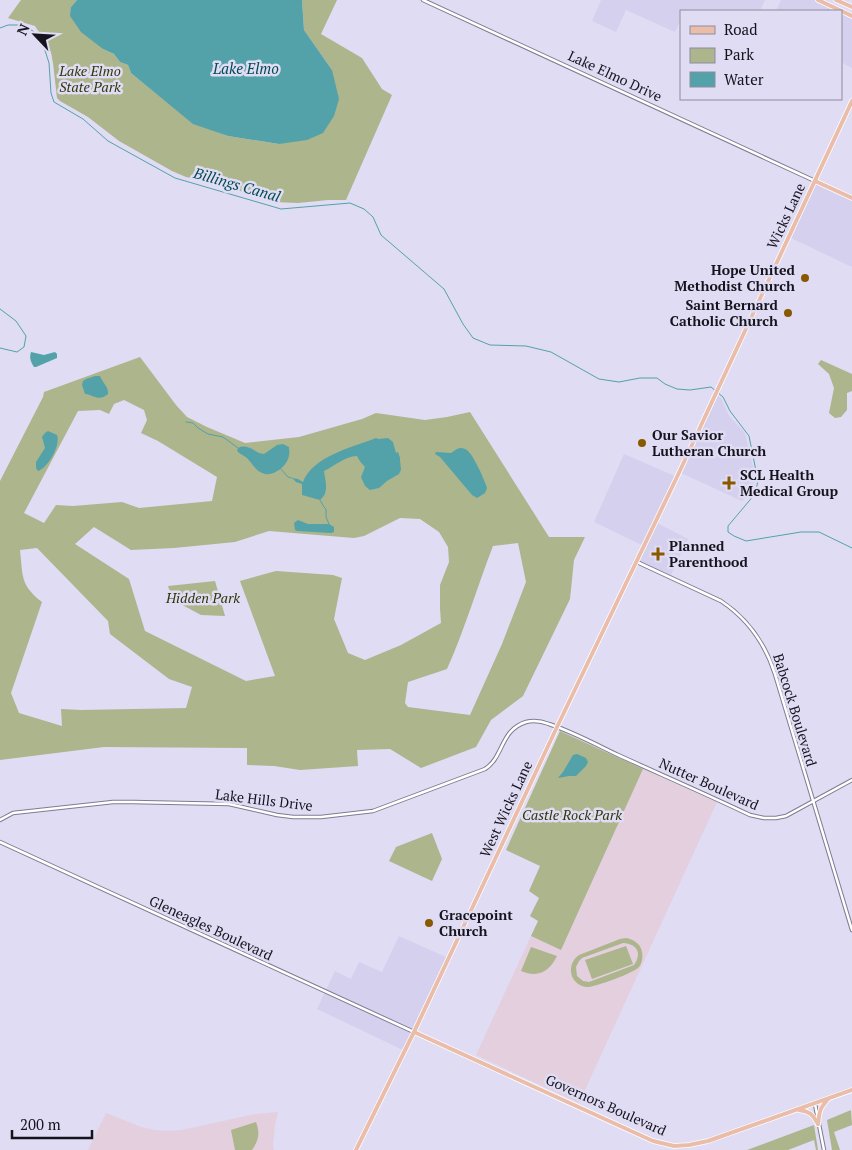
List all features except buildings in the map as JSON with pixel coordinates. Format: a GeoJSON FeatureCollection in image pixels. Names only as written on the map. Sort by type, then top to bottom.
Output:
{"type":"FeatureCollection","features":[{"type":"Feature","properties":{"kind":"main road"},"geometry":{"type":"LineString","coordinates":[[818,0],[839,10]]}},
{"type":"Feature","properties":{"kind":"main road"},"geometry":{"type":"LineString","coordinates":[[836,0],[852,7]]}},
{"type":"Feature","properties":{"kind":"main road","name":"Wicks Lane"},"geometry":{"type":"LineString","coordinates":[[677,477],[852,101]]}},
{"type":"Feature","properties":{"kind":"main road","name":"Lake Elmo Drive"},"geometry":{"type":"LineString","coordinates":[[814,181],[852,198]]}},
{"type":"Feature","properties":{"kind":"main road","name":"West Wicks Lane"},"geometry":{"type":"LineString","coordinates":[[356,1150],[414,1032],[677,477]]}},
{"type":"Feature","properties":{"kind":"main road","name":"Governors Boulevard"},"geometry":{"type":"LineString","coordinates":[[414,1032],[653,1141],[674,1146],[708,1142],[852,1090]]}},
{"type":"Feature","properties":{"kind":"main road"},"geometry":{"type":"LineString","coordinates":[[818,1124],[821,1107],[829,1099]]}},
{"type":"Feature","properties":{"kind":"main road"},"geometry":{"type":"LineString","coordinates":[[798,1110],[811,1114],[818,1124]]}},
{"type":"Feature","properties":{"kind":"street","name":"Lake Elmo Drive"},"geometry":{"type":"LineString","coordinates":[[423,0],[814,181]]}},
{"type":"Feature","properties":{"kind":"street","name":"Babcock Boulevard"},"geometry":{"type":"LineString","coordinates":[[636,561],[721,601],[738,614],[755,632],[768,654],[852,930]]}},
{"type":"Feature","properties":{"kind":"street","name":"Lake Hills Drive"},"geometry":{"type":"LineString","coordinates":[[0,820],[13,813],[113,802],[230,804],[277,815],[304,817],[373,811],[484,769],[494,761],[509,733],[526,722],[538,721],[557,727]]}},
{"type":"Feature","properties":{"kind":"street","name":"Nutter Boulevard"},"geometry":{"type":"LineString","coordinates":[[557,727],[756,817],[780,817],[791,813],[852,780]]}},
{"type":"Feature","properties":{"kind":"street","name":"Gleneagles Boulevard"},"geometry":{"type":"LineString","coordinates":[[0,842],[414,1032]]}},
{"type":"Feature","properties":{"kind":"street"},"geometry":{"type":"LineString","coordinates":[[815,1104],[824,1150]]}},
{"type":"Feature","properties":{"kind":"shaded area"},"geometry":{"type":"Polygon","coordinates":[[[601,0],[765,0],[760,10],[680,10],[680,21],[675,32],[626,10],[616,32],[592,21],[601,0]]]}},
{"type":"Feature","properties":{"kind":"shaded area"},"geometry":{"type":"Polygon","coordinates":[[[781,0],[818,0],[839,10],[776,10],[781,0]]]}},
{"type":"Feature","properties":{"kind":"shaded area"},"geometry":{"type":"Polygon","coordinates":[[[842,11],[852,16],[852,68],[842,63],[842,11]]]}},
{"type":"Feature","properties":{"kind":"shaded area"},"geometry":{"type":"Polygon","coordinates":[[[815,181],[852,198],[852,267],[789,237],[815,181]]]}},
{"type":"Feature","properties":{"kind":"shaded area"},"geometry":{"type":"Polygon","coordinates":[[[715,395],[721,398],[729,416],[745,433],[755,482],[750,493],[742,501],[679,472],[715,395]]]}},
{"type":"Feature","properties":{"kind":"shaded area"},"geometry":{"type":"Polygon","coordinates":[[[624,454],[677,477],[655,522],[688,539],[670,577],[636,561],[644,546],[594,522],[624,454]]]}},
{"type":"Feature","properties":{"kind":"shaded area"},"geometry":{"type":"Polygon","coordinates":[[[643,769],[717,802],[579,1103],[476,1055],[531,936],[561,949],[643,769]]]}},
{"type":"Feature","properties":{"kind":"shaded area"},"geometry":{"type":"Polygon","coordinates":[[[399,936],[448,958],[405,1051],[317,1009],[335,971],[351,979],[359,962],[382,972],[399,936]]]}},
{"type":"Feature","properties":{"kind":"shaded area"},"geometry":{"type":"Polygon","coordinates":[[[278,1112],[275,1125],[274,1150],[88,1150],[106,1113],[141,1127],[168,1131],[182,1130],[255,1114],[278,1112]]]}},
{"type":"Feature","properties":{"kind":"green space","name":"Lake Elmo State Park"},"geometry":{"type":"Polygon","coordinates":[[[21,0],[77,0],[71,7],[103,49],[114,54],[120,62],[128,65],[131,73],[193,123],[228,136],[279,144],[332,70],[304,30],[302,0],[337,0],[321,34],[362,58],[382,89],[392,95],[346,200],[298,203],[274,202],[216,183],[186,177],[172,171],[119,141],[88,117],[60,101],[57,98],[51,53],[43,38],[35,26],[8,18],[21,0]]]}},
{"type":"Feature","properties":{"kind":"green space"},"geometry":{"type":"Polygon","coordinates":[[[140,357],[187,417],[245,443],[299,437],[362,419],[376,413],[425,420],[470,412],[549,537],[585,537],[574,560],[570,599],[523,696],[491,720],[476,747],[421,768],[390,749],[357,750],[358,766],[300,770],[274,766],[247,765],[247,748],[104,747],[0,760],[0,481],[44,392],[140,357]],[[124,400],[114,404],[109,414],[100,410],[78,411],[24,513],[44,523],[56,505],[73,506],[122,502],[139,508],[212,501],[217,477],[158,441],[141,433],[147,420],[144,410],[124,400]],[[400,518],[364,536],[354,538],[269,531],[235,542],[131,550],[94,527],[75,544],[129,579],[145,631],[246,681],[275,676],[240,581],[276,571],[333,575],[342,578],[334,619],[348,653],[365,660],[401,645],[441,623],[440,585],[449,562],[448,547],[439,532],[420,519],[400,518]],[[518,543],[493,546],[460,639],[447,669],[408,682],[405,703],[408,707],[470,715],[502,644],[526,582],[518,543]],[[37,548],[20,550],[22,573],[26,585],[42,602],[11,693],[19,713],[62,726],[61,709],[186,708],[192,687],[169,679],[110,634],[108,621],[37,548]]]}},
{"type":"Feature","properties":{"kind":"green space"},"geometry":{"type":"Polygon","coordinates":[[[821,360],[852,374],[852,391],[847,393],[847,410],[841,417],[835,418],[829,413],[834,388],[829,374],[818,364],[821,360]]]}},
{"type":"Feature","properties":{"kind":"green space","name":"Hidden Park"},"geometry":{"type":"Polygon","coordinates":[[[215,581],[225,616],[201,615],[173,600],[168,586],[215,581]]]}},
{"type":"Feature","properties":{"kind":"green space","name":"Castle Rock Park"},"geometry":{"type":"Polygon","coordinates":[[[560,731],[643,769],[561,950],[531,936],[538,921],[530,916],[539,898],[529,891],[540,866],[506,850],[560,731]]]}},
{"type":"Feature","properties":{"kind":"green space"},"geometry":{"type":"Polygon","coordinates":[[[432,833],[442,859],[432,881],[389,861],[396,847],[432,833]]]}},
{"type":"Feature","properties":{"kind":"green space"},"geometry":{"type":"Polygon","coordinates":[[[620,939],[631,939],[640,947],[642,952],[641,964],[636,970],[590,987],[576,982],[571,973],[571,968],[572,963],[579,955],[620,939]],[[623,943],[582,958],[576,967],[577,976],[583,981],[589,982],[634,965],[638,953],[632,945],[623,943]]]}},
{"type":"Feature","properties":{"kind":"green space"},"geometry":{"type":"Polygon","coordinates":[[[626,946],[633,964],[592,979],[585,960],[626,946]]]}},
{"type":"Feature","properties":{"kind":"green space"},"geometry":{"type":"Polygon","coordinates":[[[531,947],[557,956],[547,970],[538,974],[521,971],[531,947]]]}},
{"type":"Feature","properties":{"kind":"green space"},"geometry":{"type":"Polygon","coordinates":[[[851,1110],[852,1125],[834,1132],[840,1150],[832,1150],[827,1120],[851,1110]]]}},
{"type":"Feature","properties":{"kind":"green space"},"geometry":{"type":"Polygon","coordinates":[[[256,1122],[258,1136],[252,1150],[235,1150],[231,1130],[256,1122]]]}},
{"type":"Feature","properties":{"kind":"green space"},"geometry":{"type":"Polygon","coordinates":[[[814,1125],[818,1150],[816,1150],[814,1140],[788,1150],[747,1150],[814,1125]]]}},
{"type":"Feature","properties":{"kind":"water","name":"Lake Elmo"},"geometry":{"type":"Polygon","coordinates":[[[77,0],[302,0],[304,30],[332,70],[339,99],[334,116],[323,133],[307,140],[279,144],[228,136],[193,124],[131,73],[128,65],[120,62],[114,54],[103,49],[81,32],[70,16],[71,7],[77,0]]]}},
{"type":"Feature","properties":{"kind":"water"},"geometry":{"type":"Polygon","coordinates":[[[31,352],[44,355],[55,352],[57,358],[34,367],[30,356],[31,352]]]}},
{"type":"Feature","properties":{"kind":"water"},"geometry":{"type":"Polygon","coordinates":[[[100,376],[107,389],[108,394],[102,398],[85,394],[82,385],[83,381],[100,376]]]}},
{"type":"Feature","properties":{"kind":"water"},"geometry":{"type":"Polygon","coordinates":[[[48,431],[57,435],[57,444],[46,466],[38,471],[36,462],[45,448],[42,437],[48,431]]]}},
{"type":"Feature","properties":{"kind":"water"},"geometry":{"type":"Polygon","coordinates":[[[376,438],[388,438],[393,442],[396,453],[398,452],[400,458],[401,470],[399,474],[379,488],[370,490],[365,486],[361,477],[365,467],[357,456],[353,456],[324,471],[326,490],[320,500],[302,495],[302,484],[292,478],[303,482],[315,465],[324,459],[376,438]]]}},
{"type":"Feature","properties":{"kind":"water"},"geometry":{"type":"Polygon","coordinates":[[[283,444],[289,447],[288,459],[277,472],[269,474],[259,472],[247,458],[237,451],[238,448],[248,447],[264,454],[277,445],[283,444]]]}},
{"type":"Feature","properties":{"kind":"water"},"geometry":{"type":"Polygon","coordinates":[[[460,448],[465,449],[471,454],[486,485],[485,493],[477,498],[472,495],[440,457],[435,454],[436,452],[451,453],[460,448]]]}},
{"type":"Feature","properties":{"kind":"water"},"geometry":{"type":"Polygon","coordinates":[[[298,520],[308,524],[329,524],[334,527],[334,532],[297,531],[295,530],[294,523],[298,520]]]}},
{"type":"Feature","properties":{"kind":"water"},"geometry":{"type":"Polygon","coordinates":[[[577,754],[586,758],[588,762],[586,766],[576,776],[558,778],[573,755],[577,754]]]}},
{"type":"Feature","properties":{"kind":"waterway","name":"Billings Canal"},"geometry":{"type":"LineString","coordinates":[[0,28],[8,25],[22,25],[33,31],[42,41],[49,63],[51,93],[54,102],[83,119],[108,141],[175,178],[281,209],[350,203],[364,209],[373,217],[381,235],[444,289],[473,338],[490,345],[526,346],[551,352],[599,379],[619,382],[640,378],[657,378],[677,389],[690,390],[711,387],[723,397],[730,411],[749,436],[758,481],[755,494],[728,526],[728,532],[746,541],[801,532],[819,532],[852,548]]}},
{"type":"Feature","properties":{"kind":"waterway","name":"Billings Canal"},"geometry":{"type":"LineString","coordinates":[[0,309],[16,321],[26,336],[24,347],[17,352],[0,348]]}},
{"type":"Feature","properties":{"kind":"waterway"},"geometry":{"type":"LineString","coordinates":[[186,422],[193,423],[208,434],[223,437],[238,448]]}},
{"type":"Feature","properties":{"kind":"waterway"},"geometry":{"type":"LineString","coordinates":[[280,468],[288,477],[292,478]]}},
{"type":"Feature","properties":{"kind":"waterway"},"geometry":{"type":"LineString","coordinates":[[320,500],[326,509],[326,517],[329,524]]}},
{"type":"Feature","properties":{"kind":"place","name":"Hope United Methodist Church"},"geometry":{"type":"Point","coordinates":[805,278]}},
{"type":"Feature","properties":{"kind":"place","name":"Saint Bernard Catholic Church"},"geometry":{"type":"Point","coordinates":[788,313]}},
{"type":"Feature","properties":{"kind":"place","name":"Our Savior Lutheran Church"},"geometry":{"type":"Point","coordinates":[642,443]}},
{"type":"Feature","properties":{"kind":"place","name":"SCL Health Medical Group"},"geometry":{"type":"Point","coordinates":[729,483]}},
{"type":"Feature","properties":{"kind":"place","name":"Planned Parenthood"},"geometry":{"type":"Point","coordinates":[658,554]}},
{"type":"Feature","properties":{"kind":"place","name":"Gracepoint Church"},"geometry":{"type":"Point","coordinates":[429,923]}}]}
